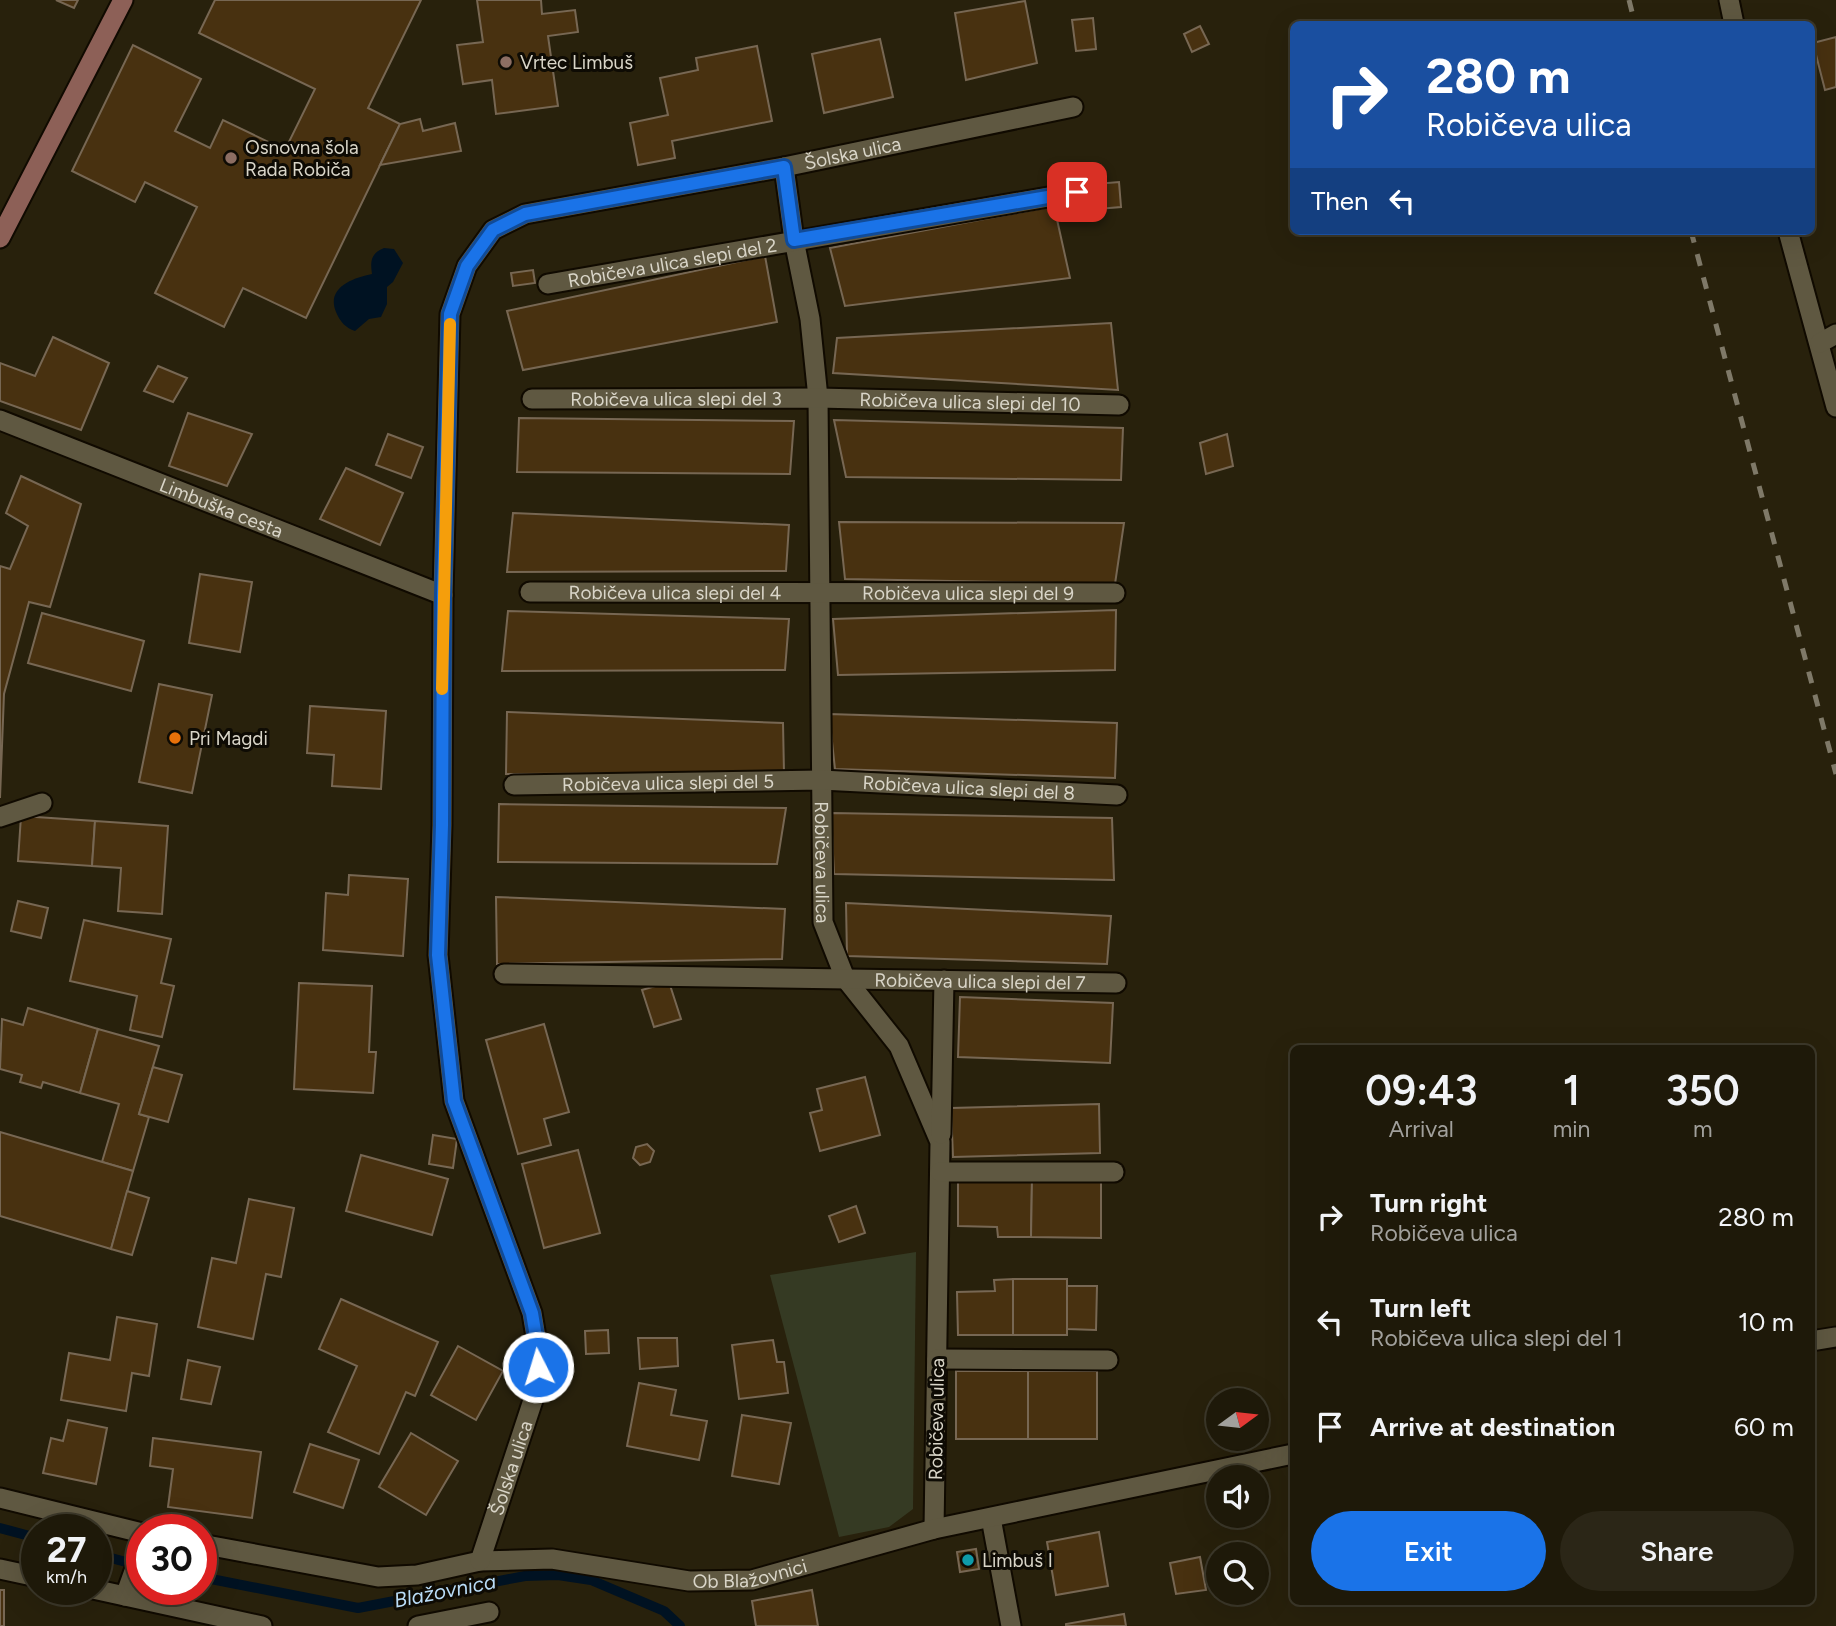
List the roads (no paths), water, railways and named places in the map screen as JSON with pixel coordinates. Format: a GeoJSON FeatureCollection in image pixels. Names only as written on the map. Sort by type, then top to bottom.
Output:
{"type":"FeatureCollection","features":[{"type":"Feature","properties":{"kind":"main road"},"geometry":{"type":"LineString","coordinates":[[0,238],[123,0]]}},
{"type":"Feature","properties":{"kind":"street"},"geometry":{"type":"LineString","coordinates":[[1729,0],[1733,21]]}},
{"type":"Feature","properties":{"kind":"street","name":"Šolska ulica"},"geometry":{"type":"LineString","coordinates":[[480,1561],[538,1385],[538,1349],[532,1313],[454,1101],[438,955],[450,314],[467,266],[493,230],[525,214],[784,167],[1073,107]]}},
{"type":"Feature","properties":{"kind":"street","name":"Robičeva ulica"},"geometry":{"type":"LineString","coordinates":[[784,167],[794,240],[810,319],[818,398],[823,922],[845,978],[899,1046],[940,1142],[934,1530]]}},
{"type":"Feature","properties":{"kind":"street","name":"Robičeva ulica slepi del 2"},"geometry":{"type":"LineString","coordinates":[[548,284],[1077,192]]}},
{"type":"Feature","properties":{"kind":"street"},"geometry":{"type":"LineString","coordinates":[[1789,235],[1828,339],[1836,407]]}},
{"type":"Feature","properties":{"kind":"street","name":"Robičeva ulica slepi del 3"},"geometry":{"type":"LineString","coordinates":[[532,399],[818,398]]}},
{"type":"Feature","properties":{"kind":"street","name":"Robičeva ulica slepi del 10"},"geometry":{"type":"LineString","coordinates":[[818,398],[1119,405]]}},
{"type":"Feature","properties":{"kind":"street","name":"Limbuška cesta"},"geometry":{"type":"LineString","coordinates":[[0,420],[443,595]]}},
{"type":"Feature","properties":{"kind":"street","name":"Robičeva ulica slepi del 4"},"geometry":{"type":"LineString","coordinates":[[530,592],[819,592]]}},
{"type":"Feature","properties":{"kind":"street","name":"Robičeva ulica slepi del 9"},"geometry":{"type":"LineString","coordinates":[[819,592],[1115,593]]}},
{"type":"Feature","properties":{"kind":"street","name":"Robičeva ulica slepi del 5"},"geometry":{"type":"LineString","coordinates":[[514,785],[821,780]]}},
{"type":"Feature","properties":{"kind":"street","name":"Robičeva ulica slepi del 8"},"geometry":{"type":"LineString","coordinates":[[821,780],[1117,795]]}},
{"type":"Feature","properties":{"kind":"street"},"geometry":{"type":"LineString","coordinates":[[0,817],[42,803]]}},
{"type":"Feature","properties":{"kind":"street","name":"Robičeva ulica slepi del 7"},"geometry":{"type":"LineString","coordinates":[[504,974],[1116,982]]}},
{"type":"Feature","properties":{"kind":"street"},"geometry":{"type":"LineString","coordinates":[[940,1142],[944,980]]}},
{"type":"Feature","properties":{"kind":"street"},"geometry":{"type":"LineString","coordinates":[[940,1172],[1114,1172]]}},
{"type":"Feature","properties":{"kind":"street"},"geometry":{"type":"LineString","coordinates":[[1815,1340],[1836,1337]]}},
{"type":"Feature","properties":{"kind":"street"},"geometry":{"type":"LineString","coordinates":[[937,1359],[1108,1360]]}},
{"type":"Feature","properties":{"kind":"street","name":"Ob Blažovnici"},"geometry":{"type":"LineString","coordinates":[[217,1547],[378,1577],[417,1575],[480,1561],[552,1559],[689,1581],[752,1580],[934,1530],[1290,1455]]}},
{"type":"Feature","properties":{"kind":"street"},"geometry":{"type":"LineString","coordinates":[[0,1498],[126,1529]]}},
{"type":"Feature","properties":{"kind":"street"},"geometry":{"type":"LineString","coordinates":[[991,1518],[1011,1626]]}},
{"type":"Feature","properties":{"kind":"street"},"geometry":{"type":"LineString","coordinates":[[0,1569],[21,1574]]}},
{"type":"Feature","properties":{"kind":"street"},"geometry":{"type":"LineString","coordinates":[[183,1605],[262,1626]]}},
{"type":"Feature","properties":{"kind":"street"},"geometry":{"type":"LineString","coordinates":[[418,1626],[489,1612]]}},
{"type":"Feature","properties":{"kind":"water"},"geometry":{"type":"Polygon","coordinates":[[[384,248],[394,249],[403,263],[393,282],[387,287],[387,304],[381,317],[369,319],[355,331],[339,319],[334,304],[335,296],[349,281],[372,274],[372,258],[384,248]]]}},
{"type":"Feature","properties":{"kind":"waterway","name":"Blažovnica"},"geometry":{"type":"LineString","coordinates":[[0,1528],[21,1534]]}},
{"type":"Feature","properties":{"kind":"waterway","name":"Blažovnica"},"geometry":{"type":"LineString","coordinates":[[112,1558],[126,1562]]}},
{"type":"Feature","properties":{"kind":"waterway","name":"Blažovnica"},"geometry":{"type":"LineString","coordinates":[[217,1580],[358,1608],[525,1576],[558,1575],[591,1580],[664,1611],[680,1626]]}},
{"type":"Feature","properties":{"kind":"railway"},"geometry":{"type":"LineString","coordinates":[[1629,0],[1634,21]]}},
{"type":"Feature","properties":{"kind":"railway"},"geometry":{"type":"LineString","coordinates":[[1692,235],[1836,774]]}},
{"type":"Feature","properties":{"kind":"place","name":"Vrtec Limbuš"},"geometry":{"type":"Point","coordinates":[506,62]}},
{"type":"Feature","properties":{"kind":"place","name":"Osnovna šola Rada Robiča"},"geometry":{"type":"Point","coordinates":[231,158]}},
{"type":"Feature","properties":{"kind":"place","name":"Pri Magdi"},"geometry":{"type":"Point","coordinates":[175,738]}},
{"type":"Feature","properties":{"kind":"place","name":"Limbuš I"},"geometry":{"type":"Point","coordinates":[968,1560]}}]}
